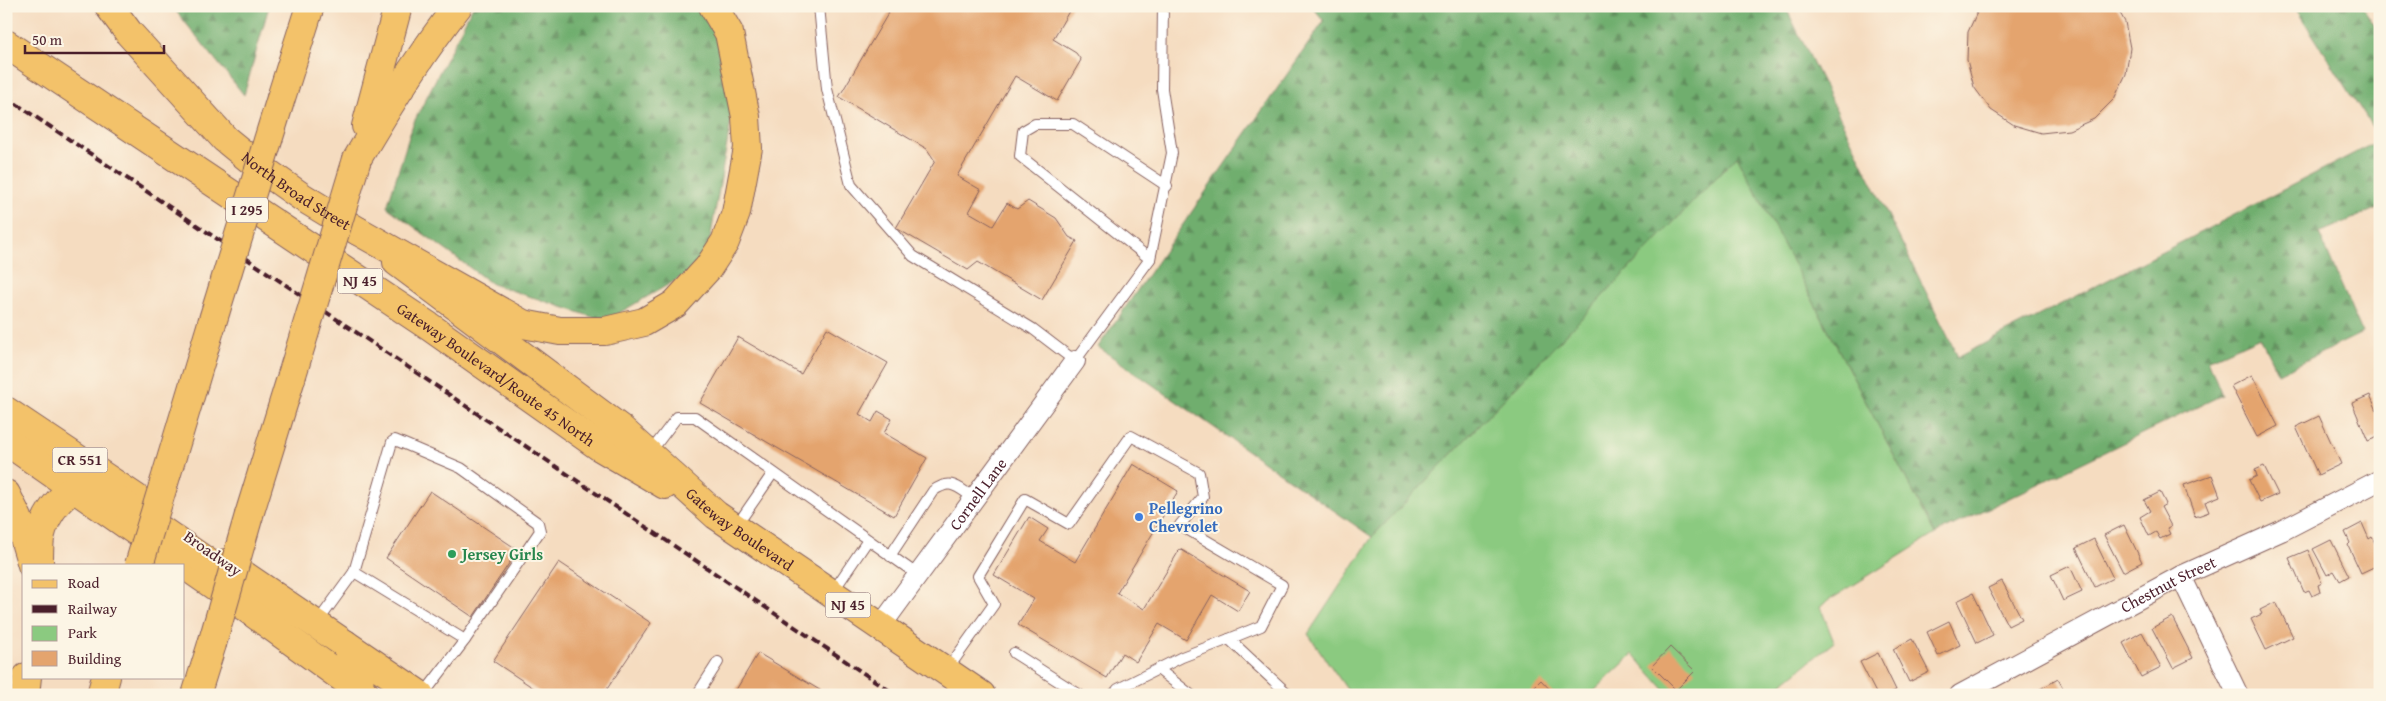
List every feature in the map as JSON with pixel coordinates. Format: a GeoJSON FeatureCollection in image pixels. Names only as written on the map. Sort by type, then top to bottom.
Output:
{"type":"FeatureCollection","features":[{"type":"Feature","properties":{"kind":"main road","name":"North Broad Street"},"geometry":{"type":"LineString","coordinates":[[109,6],[135,40],[225,139],[280,181],[358,231],[510,347]]}},
{"type":"Feature","properties":{"kind":"main road"},"geometry":{"type":"LineString","coordinates":[[281,98],[291,6]]}},
{"type":"Feature","properties":{"kind":"main road","name":"I 295"},"geometry":{"type":"LineString","coordinates":[[139,564],[310,6]]}},
{"type":"Feature","properties":{"kind":"main road"},"geometry":{"type":"LineString","coordinates":[[196,695],[357,159],[398,6]]}},
{"type":"Feature","properties":{"kind":"main road"},"geometry":{"type":"LineString","coordinates":[[357,159],[392,99],[418,63],[432,39],[458,6]]}},
{"type":"Feature","properties":{"kind":"main road"},"geometry":{"type":"LineString","coordinates":[[358,231],[523,324],[560,331],[605,331],[644,322],[675,304],[708,268],[725,242],[736,213],[748,148],[746,118],[729,33],[712,6]]}},
{"type":"Feature","properties":{"kind":"main road","name":"Gateway Boulevard/Route 45 North"},"geometry":{"type":"LineString","coordinates":[[6,44],[430,327],[600,446],[725,522]]}},
{"type":"Feature","properties":{"kind":"main road","name":"Gateway Boulevard"},"geometry":{"type":"LineString","coordinates":[[510,347],[621,428],[725,522],[981,695]]}},
{"type":"Feature","properties":{"kind":"main road","name":"Broadway"},"geometry":{"type":"LineString","coordinates":[[6,412],[153,509],[246,577],[422,695]]}},
{"type":"Feature","properties":{"kind":"main road","name":"Broadway"},"geometry":{"type":"LineString","coordinates":[[6,440],[183,564]]}},
{"type":"Feature","properties":{"kind":"main road"},"geometry":{"type":"LineString","coordinates":[[39,564],[40,537],[48,518],[65,495],[74,488],[95,488],[112,496],[223,573],[246,577]]}},
{"type":"Feature","properties":{"kind":"main road"},"geometry":{"type":"LineString","coordinates":[[6,494],[18,518],[32,564]]}},
{"type":"Feature","properties":{"kind":"main road","name":"Broadway"},"geometry":{"type":"LineString","coordinates":[[185,565],[362,694]]}},
{"type":"Feature","properties":{"kind":"main road"},"geometry":{"type":"LineString","coordinates":[[345,644],[359,669],[362,694]]}},
{"type":"Feature","properties":{"kind":"main road"},"geometry":{"type":"LineString","coordinates":[[25,695],[27,678]]}},
{"type":"Feature","properties":{"kind":"main road"},"geometry":{"type":"LineString","coordinates":[[101,695],[106,678]]}},
{"type":"Feature","properties":{"kind":"street","name":"Cornell Lane"},"geometry":{"type":"LineString","coordinates":[[880,627],[1075,361]]}},
{"type":"Feature","properties":{"kind":"street","name":"Chestnut Street"},"geometry":{"type":"LineString","coordinates":[[1964,694],[2181,576],[2281,532],[2380,480]]}},
{"type":"Feature","properties":{"kind":"street"},"geometry":{"type":"LineString","coordinates":[[2181,576],[2238,695]]}},
{"type":"Feature","properties":{"kind":"lane"},"geometry":{"type":"LineString","coordinates":[[819,6],[827,89],[851,185],[913,256],[1033,329],[1075,361],[1150,259],[1167,186],[1172,153],[1162,89],[1163,6]]}},
{"type":"Feature","properties":{"kind":"lane"},"geometry":{"type":"LineString","coordinates":[[1150,259],[1020,156],[1023,131],[1035,124],[1073,124],[1167,186]]}},
{"type":"Feature","properties":{"kind":"lane"},"geometry":{"type":"LineString","coordinates":[[649,454],[677,417],[695,417],[918,576]]}},
{"type":"Feature","properties":{"kind":"lane"},"geometry":{"type":"LineString","coordinates":[[946,671],[994,604],[978,576],[1025,499],[1069,524],[1132,436],[1199,473],[1203,497],[1180,526],[1282,585],[1261,626],[1182,657],[1118,689],[1113,695]]}},
{"type":"Feature","properties":{"kind":"lane"},"geometry":{"type":"LineString","coordinates":[[317,624],[354,572],[392,442],[398,440],[461,468],[538,522],[540,531],[465,640],[422,695]]}},
{"type":"Feature","properties":{"kind":"lane"},"geometry":{"type":"LineString","coordinates":[[725,522],[774,473]]}},
{"type":"Feature","properties":{"kind":"lane"},"geometry":{"type":"LineString","coordinates":[[890,556],[933,491],[944,484],[952,484],[974,498]]}},
{"type":"Feature","properties":{"kind":"lane"},"geometry":{"type":"LineString","coordinates":[[832,594],[868,540]]}},
{"type":"Feature","properties":{"kind":"lane"},"geometry":{"type":"LineString","coordinates":[[354,572],[465,640]]}},
{"type":"Feature","properties":{"kind":"lane"},"geometry":{"type":"LineString","coordinates":[[1229,639],[1289,695]]}},
{"type":"Feature","properties":{"kind":"lane"},"geometry":{"type":"LineString","coordinates":[[1014,653],[1080,695]]}},
{"type":"Feature","properties":{"kind":"lane"},"geometry":{"type":"LineString","coordinates":[[697,695],[718,662]]}},
{"type":"Feature","properties":{"kind":"lane"},"geometry":{"type":"LineString","coordinates":[[1158,669],[1191,695]]}},
{"type":"Feature","properties":{"kind":"green space"},"geometry":{"type":"Polygon","coordinates":[[[172,6],[269,6],[244,95],[172,6]]]}},
{"type":"Feature","properties":{"kind":"green space"},"geometry":{"type":"Polygon","coordinates":[[[473,6],[726,6],[737,87],[706,263],[605,321],[492,284],[387,207],[413,124],[473,6]]]}},
{"type":"Feature","properties":{"kind":"green space"},"geometry":{"type":"Polygon","coordinates":[[[1312,6],[1785,6],[1958,357],[2380,140],[2380,207],[2319,233],[2362,333],[2278,374],[2260,337],[2208,360],[2222,395],[1935,534],[1737,156],[1372,537],[1098,347],[1324,21],[1312,6]]]}},
{"type":"Feature","properties":{"kind":"green space"},"geometry":{"type":"Polygon","coordinates":[[[2294,6],[2362,6],[2380,34],[2380,139],[2294,6]]]}},
{"type":"Feature","properties":{"kind":"green space"},"geometry":{"type":"Polygon","coordinates":[[[1737,156],[1935,534],[1820,606],[1834,642],[1768,695],[1669,695],[1633,654],[1590,695],[1351,695],[1308,634],[1372,537],[1737,156]]]}},
{"type":"Feature","properties":{"kind":"building"},"geometry":{"type":"Polygon","coordinates":[[[879,6],[1072,6],[1053,39],[1076,53],[1081,60],[1057,101],[1015,76],[957,176],[981,190],[969,212],[993,226],[1007,203],[1017,209],[1028,201],[1056,218],[1069,237],[1077,241],[1042,300],[978,262],[968,270],[896,228],[935,161],[927,149],[839,97],[889,12],[879,6]]]}},
{"type":"Feature","properties":{"kind":"building"},"geometry":{"type":"Polygon","coordinates":[[[1980,6],[2116,6],[2125,22],[2130,48],[2126,74],[2114,99],[2094,119],[2069,130],[2041,133],[2014,125],[1991,110],[1974,87],[1967,60],[1968,32],[1980,6]]]}},
{"type":"Feature","properties":{"kind":"building"},"geometry":{"type":"Polygon","coordinates":[[[827,328],[888,363],[859,414],[872,422],[878,411],[892,419],[884,433],[927,458],[894,516],[700,403],[738,337],[801,374],[827,328]]]}},
{"type":"Feature","properties":{"kind":"building"},"geometry":{"type":"Polygon","coordinates":[[[2252,375],[2278,426],[2257,437],[2231,386],[2252,375]]]}},
{"type":"Feature","properties":{"kind":"building"},"geometry":{"type":"Polygon","coordinates":[[[2370,395],[2380,417],[2380,436],[2368,441],[2352,403],[2370,395]]]}},
{"type":"Feature","properties":{"kind":"building"},"geometry":{"type":"Polygon","coordinates":[[[2319,416],[2341,464],[2318,475],[2296,427],[2319,416]]]}},
{"type":"Feature","properties":{"kind":"building"},"geometry":{"type":"Polygon","coordinates":[[[1133,464],[1178,491],[1117,593],[1144,609],[1180,549],[1250,591],[1238,611],[1212,595],[1186,640],[1159,624],[1136,662],[1122,653],[1107,678],[1018,625],[1034,599],[994,575],[1029,517],[1048,529],[1040,541],[1075,562],[1133,464]]]}},
{"type":"Feature","properties":{"kind":"building"},"geometry":{"type":"Polygon","coordinates":[[[2264,466],[2278,494],[2260,502],[2249,480],[2257,476],[2255,470],[2264,466]]]}},
{"type":"Feature","properties":{"kind":"building"},"geometry":{"type":"Polygon","coordinates":[[[2212,475],[2220,496],[2205,502],[2209,512],[2195,517],[2184,485],[2212,475]]]}},
{"type":"Feature","properties":{"kind":"building","name":"Jersey Girls"},"geometry":{"type":"Polygon","coordinates":[[[430,491],[518,550],[473,617],[386,558],[430,491]]]}},
{"type":"Feature","properties":{"kind":"building"},"geometry":{"type":"Polygon","coordinates":[[[2160,492],[2166,504],[2161,507],[2171,526],[2167,528],[2170,534],[2160,539],[2156,532],[2149,536],[2140,517],[2150,511],[2144,500],[2160,492]]]}},
{"type":"Feature","properties":{"kind":"building"},"geometry":{"type":"Polygon","coordinates":[[[2362,523],[2369,539],[2372,537],[2377,547],[2380,545],[2380,564],[2361,573],[2348,545],[2350,543],[2345,532],[2362,523]]]}},
{"type":"Feature","properties":{"kind":"building"},"geometry":{"type":"Polygon","coordinates":[[[2124,525],[2142,562],[2123,572],[2104,535],[2124,525]]]}},
{"type":"Feature","properties":{"kind":"building"},"geometry":{"type":"Polygon","coordinates":[[[2094,539],[2113,578],[2095,587],[2076,548],[2094,539]]]}},
{"type":"Feature","properties":{"kind":"building"},"geometry":{"type":"Polygon","coordinates":[[[2331,540],[2349,576],[2340,581],[2334,571],[2327,575],[2313,549],[2331,540]]]}},
{"type":"Feature","properties":{"kind":"building"},"geometry":{"type":"Polygon","coordinates":[[[2308,550],[2322,583],[2318,585],[2320,592],[2312,596],[2309,590],[2304,592],[2289,558],[2308,550]]]}},
{"type":"Feature","properties":{"kind":"building"},"geometry":{"type":"Polygon","coordinates":[[[559,562],[651,623],[603,695],[544,695],[493,661],[559,562]]]}},
{"type":"Feature","properties":{"kind":"building"},"geometry":{"type":"Polygon","coordinates":[[[2070,566],[2082,592],[2063,601],[2051,575],[2070,566]]]}},
{"type":"Feature","properties":{"kind":"building"},"geometry":{"type":"Polygon","coordinates":[[[2002,581],[2022,619],[2008,626],[1988,588],[2002,581]]]}},
{"type":"Feature","properties":{"kind":"building"},"geometry":{"type":"Polygon","coordinates":[[[1973,593],[1993,635],[1977,643],[1957,601],[1973,593]]]}},
{"type":"Feature","properties":{"kind":"building"},"geometry":{"type":"Polygon","coordinates":[[[2276,602],[2293,637],[2266,650],[2251,619],[2262,614],[2260,610],[2276,602]]]}},
{"type":"Feature","properties":{"kind":"building"},"geometry":{"type":"Polygon","coordinates":[[[2172,617],[2193,658],[2173,668],[2152,628],[2172,617]]]}},
{"type":"Feature","properties":{"kind":"building"},"geometry":{"type":"Polygon","coordinates":[[[1949,621],[1960,645],[1938,656],[1927,632],[1949,621]]]}},
{"type":"Feature","properties":{"kind":"building"},"geometry":{"type":"Polygon","coordinates":[[[2142,632],[2161,667],[2141,677],[2123,643],[2142,632]]]}},
{"type":"Feature","properties":{"kind":"building"},"geometry":{"type":"Polygon","coordinates":[[[1912,639],[1929,672],[1909,682],[1893,649],[1912,639]]]}},
{"type":"Feature","properties":{"kind":"building"},"geometry":{"type":"Polygon","coordinates":[[[1670,647],[1695,671],[1676,690],[1652,666],[1670,647]]]}},
{"type":"Feature","properties":{"kind":"building"},"geometry":{"type":"Polygon","coordinates":[[[758,653],[828,695],[733,695],[758,653]]]}},
{"type":"Feature","properties":{"kind":"building"},"geometry":{"type":"Polygon","coordinates":[[[1878,653],[1896,690],[1886,695],[1877,695],[1860,662],[1878,653]]]}},
{"type":"Feature","properties":{"kind":"building"},"geometry":{"type":"Polygon","coordinates":[[[2058,679],[2067,695],[2037,695],[2035,692],[2058,679]]]}},
{"type":"Feature","properties":{"kind":"building"},"geometry":{"type":"Polygon","coordinates":[[[1541,680],[1555,695],[1526,695],[1541,680]]]}},
{"type":"Feature","properties":{"kind":"railway"},"geometry":{"type":"LineString","coordinates":[[6,97],[896,695]]}},
{"type":"Feature","properties":{"kind":"place","name":"Pellegrino Chevrolet"},"geometry":{"type":"Point","coordinates":[1139,517]}},
{"type":"Feature","properties":{"kind":"place","name":"Jersey Girls"},"geometry":{"type":"Point","coordinates":[452,554]}}]}
